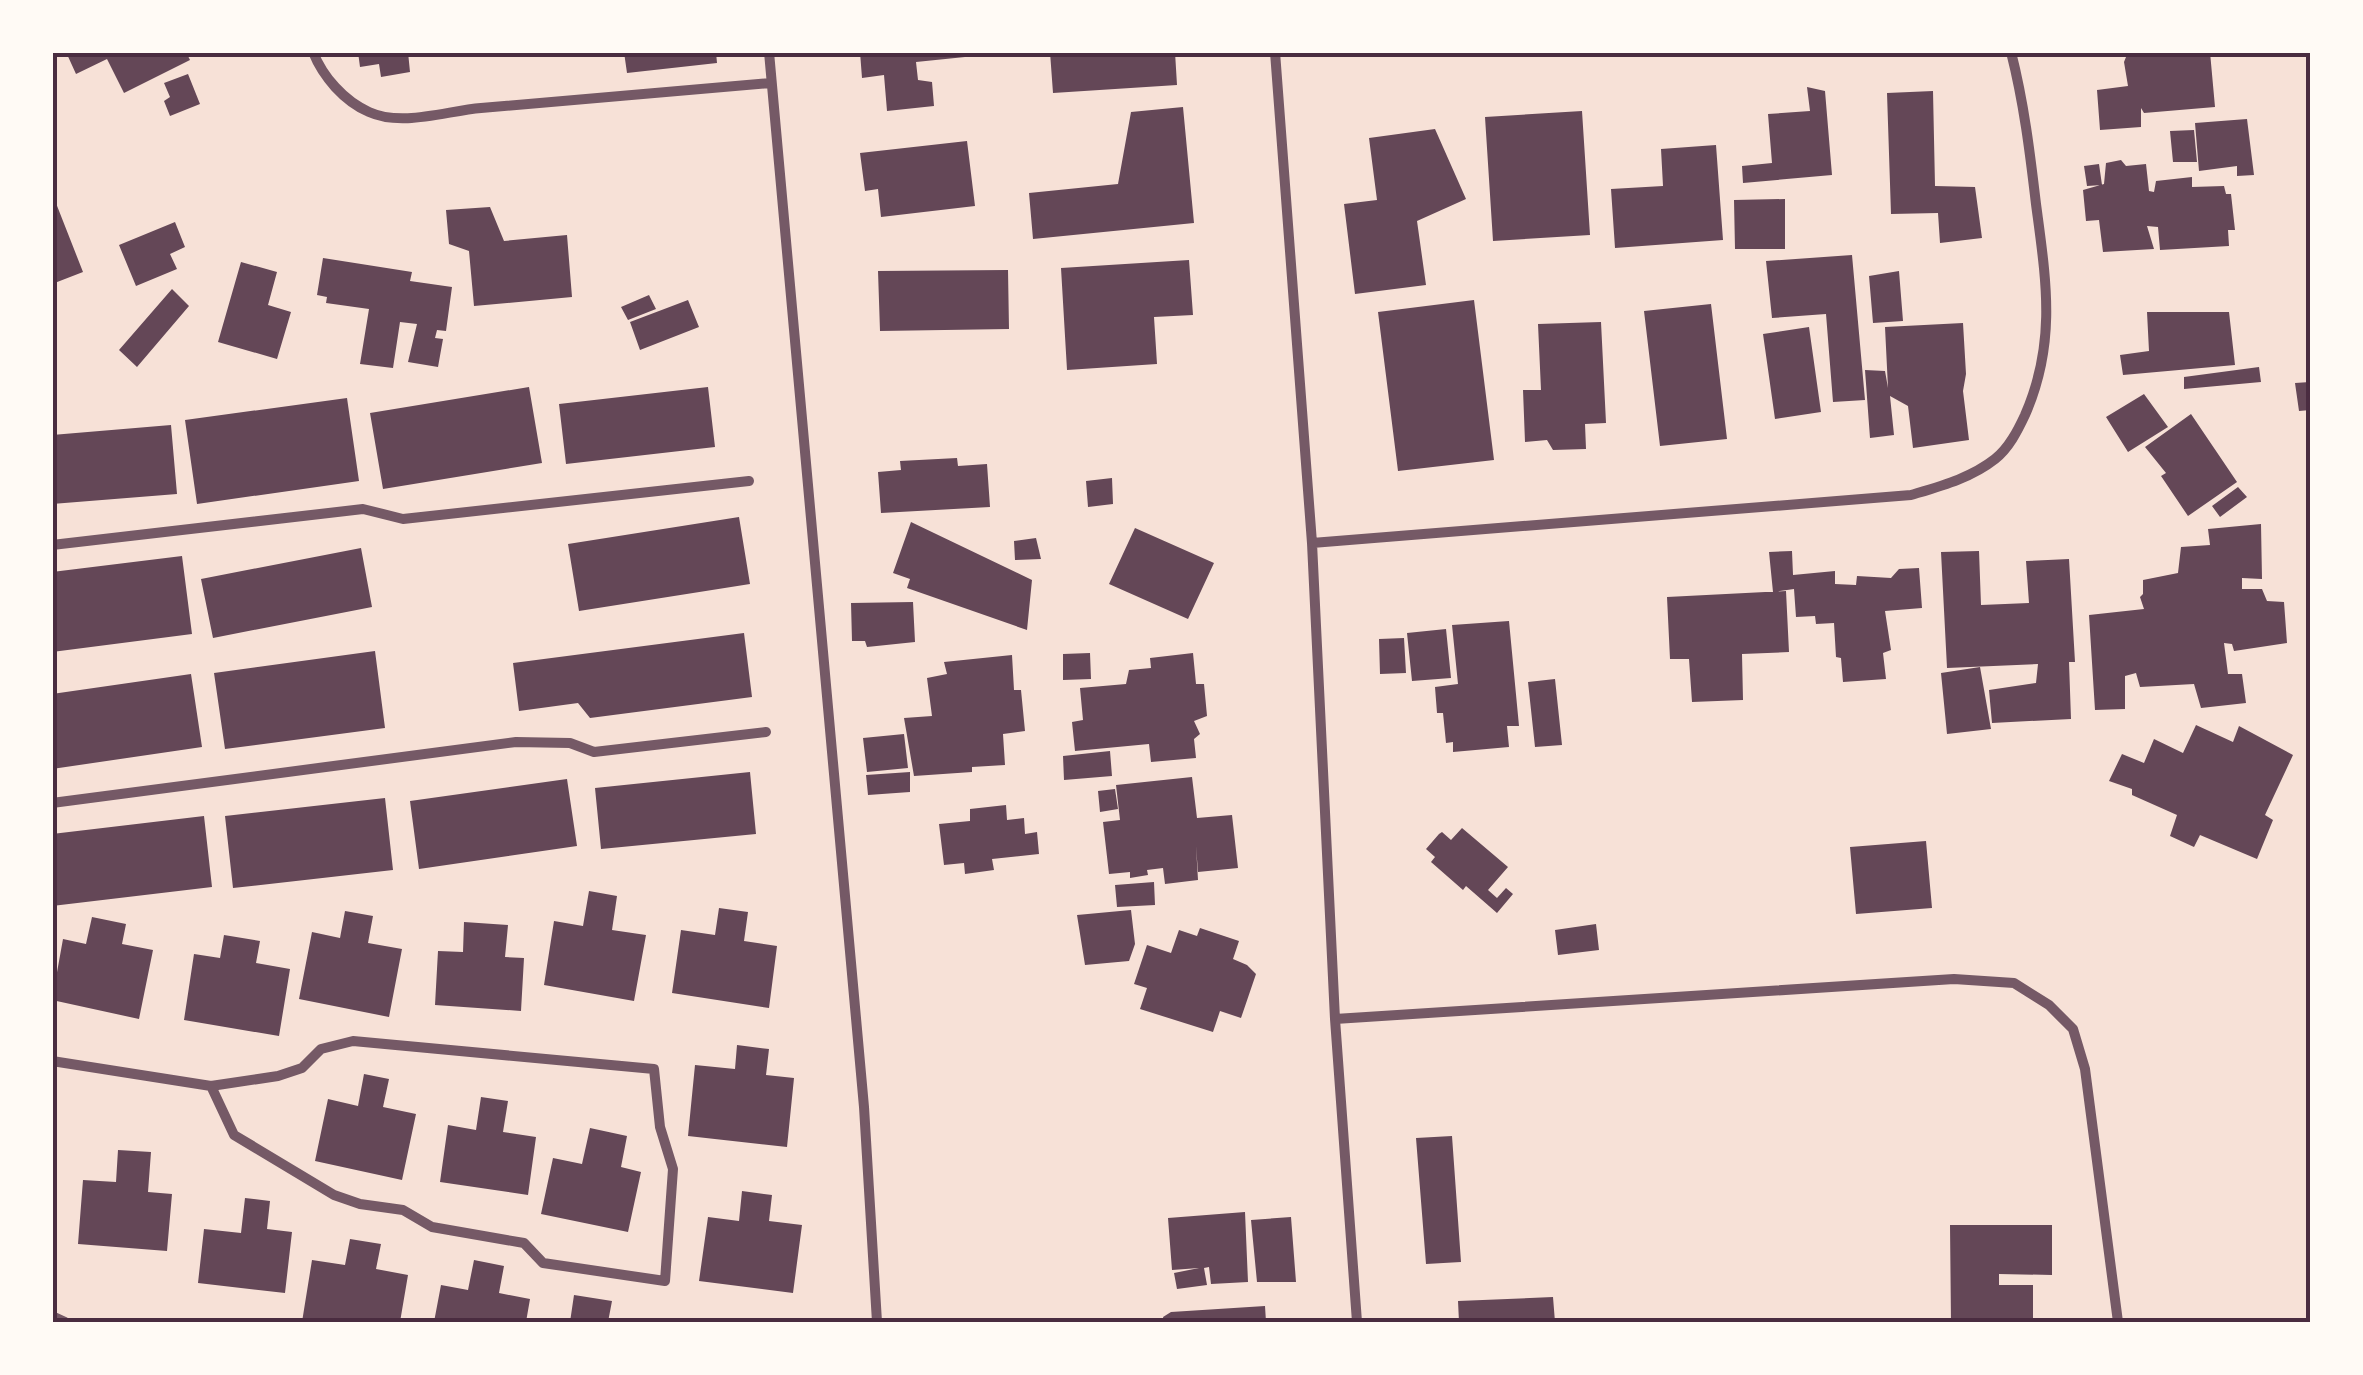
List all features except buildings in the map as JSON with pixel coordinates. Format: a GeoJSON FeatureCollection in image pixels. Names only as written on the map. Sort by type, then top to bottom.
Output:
{"type":"FeatureCollection","features":[{"type":"Feature","properties":{"kind":"street"},"geometry":{"type":"LineString","coordinates":[[312,52],[320,70],[345,97],[370,113],[398,119],[455,110],[770,83]]}},
{"type":"Feature","properties":{"kind":"street"},"geometry":{"type":"LineString","coordinates":[[769,52],[864,1108],[877,1322]]}},
{"type":"Feature","properties":{"kind":"street"},"geometry":{"type":"LineString","coordinates":[[1275,52],[1312,544],[1335,1020],[1358,1322]]}},
{"type":"Feature","properties":{"kind":"street"},"geometry":{"type":"LineString","coordinates":[[1312,544],[1912,495],[1956,482],[1997,458],[2018,430],[2039,383],[2048,336],[2048,298],[2025,112],[2012,52]]}},
{"type":"Feature","properties":{"kind":"street"},"geometry":{"type":"LineString","coordinates":[[52,545],[363,509],[403,519],[749,482]]}},
{"type":"Feature","properties":{"kind":"street"},"geometry":{"type":"LineString","coordinates":[[52,803],[516,742],[570,743],[594,752],[766,732]]}},
{"type":"Feature","properties":{"kind":"street"},"geometry":{"type":"LineString","coordinates":[[1335,1020],[1954,980],[2014,983],[2049,1004],[2073,1029],[2077,1042],[2085,1069],[2118,1322]]}},
{"type":"Feature","properties":{"kind":"street"},"geometry":{"type":"LineString","coordinates":[[52,1060],[211,1086],[278,1076],[302,1068],[321,1049],[353,1041],[654,1069],[660,1127],[673,1170],[665,1281],[542,1264],[524,1243],[432,1227],[403,1210],[360,1204],[334,1194],[234,1136],[211,1086]]}},
{"type":"Feature","properties":{"kind":"street"},"geometry":{"type":"LineString","coordinates":[[52,1316],[65,1322]]}}]}
